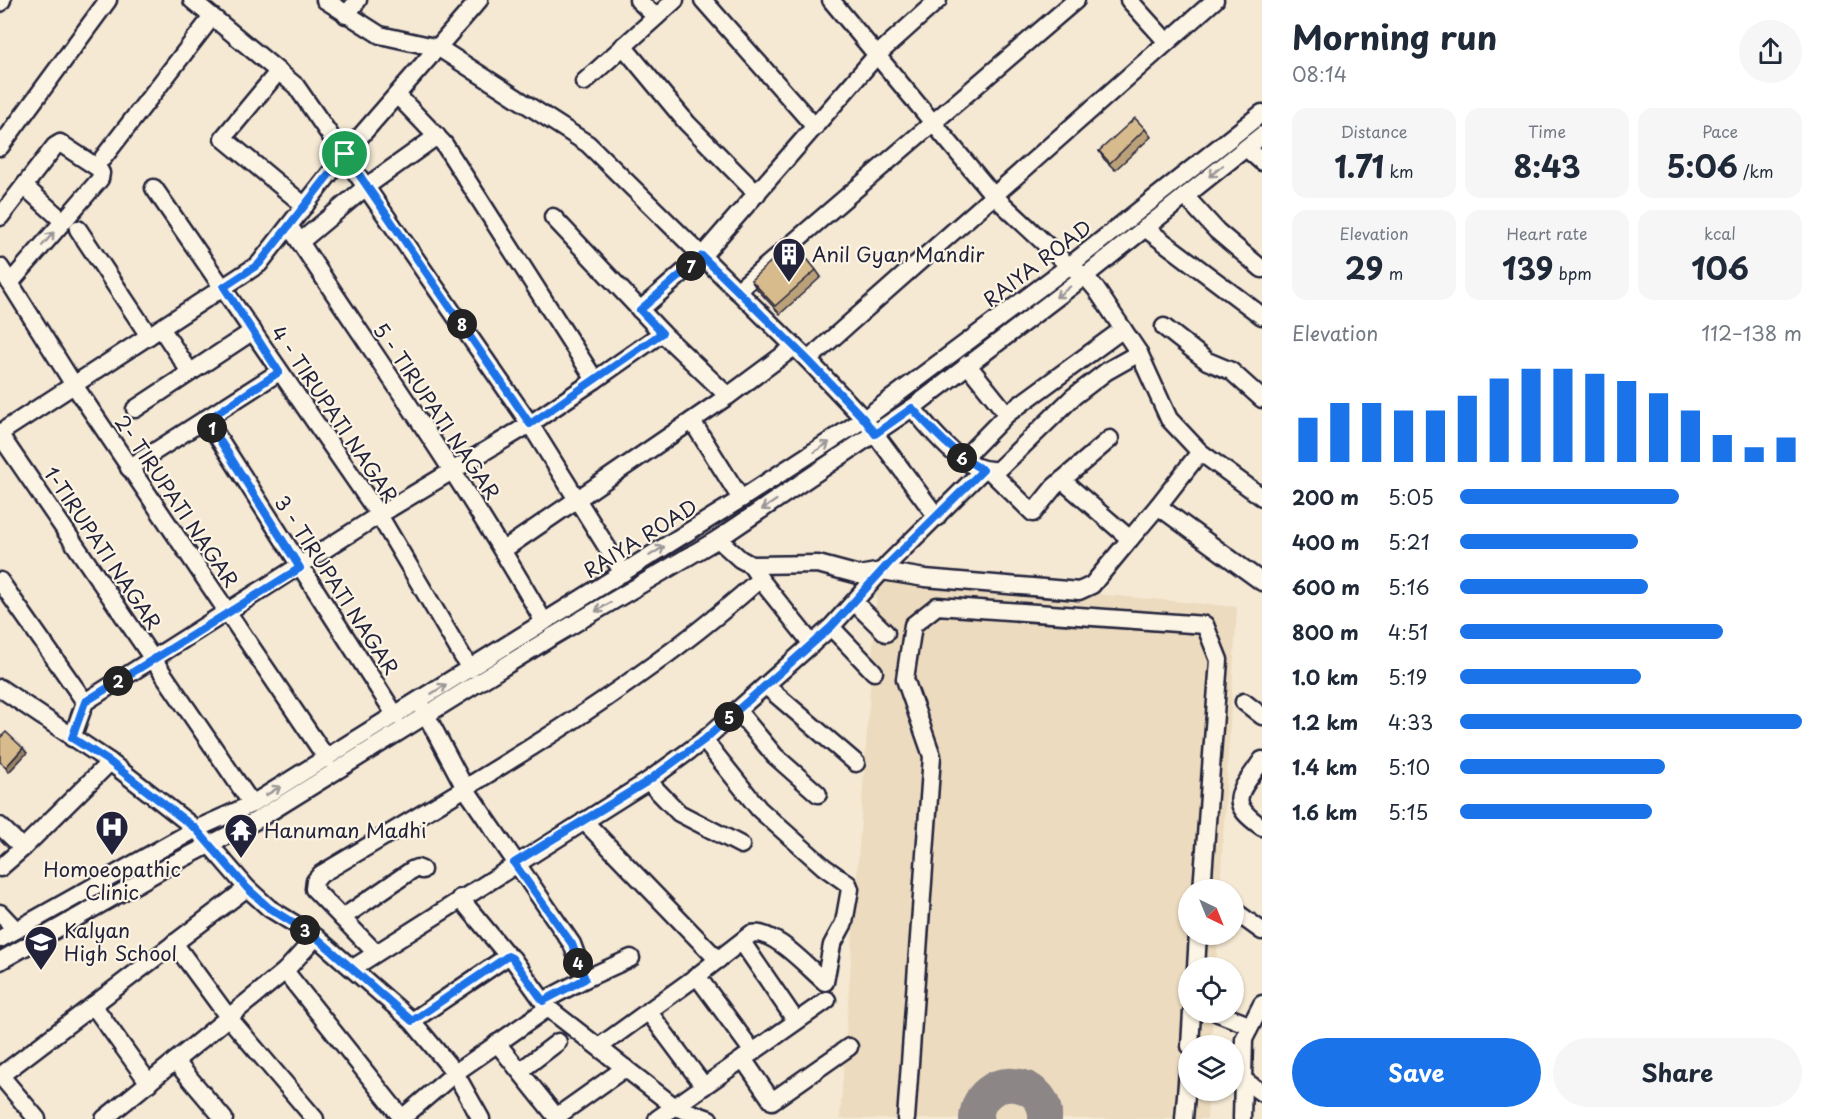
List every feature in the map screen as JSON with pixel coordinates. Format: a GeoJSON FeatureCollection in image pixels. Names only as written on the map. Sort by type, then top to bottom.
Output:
{"type":"FeatureCollection","features":[{"type":"Feature","properties":{"kind":"street"},"geometry":{"type":"LineString","coordinates":[[1,143],[108,0]]}},
{"type":"Feature","properties":{"kind":"street"},"geometry":{"type":"LineString","coordinates":[[192,0],[296,86],[530,424],[623,573]]}},
{"type":"Feature","properties":{"kind":"street"},"geometry":{"type":"LineString","coordinates":[[325,0],[380,35],[439,48],[588,144],[808,360],[864,419],[937,517]]}},
{"type":"Feature","properties":{"kind":"street"},"geometry":{"type":"LineString","coordinates":[[346,15],[358,0]]}},
{"type":"Feature","properties":{"kind":"street"},"geometry":{"type":"LineString","coordinates":[[0,434],[259,264],[345,154],[439,48],[478,0]]}},
{"type":"Feature","properties":{"kind":"street"},"geometry":{"type":"LineString","coordinates":[[638,0],[656,17]]}},
{"type":"Feature","properties":{"kind":"street"},"geometry":{"type":"LineString","coordinates":[[584,82],[675,0]]}},
{"type":"Feature","properties":{"kind":"street"},"geometry":{"type":"LineString","coordinates":[[703,0],[815,128]]}},
{"type":"Feature","properties":{"kind":"street"},"geometry":{"type":"LineString","coordinates":[[831,0],[876,56],[934,121],[993,195],[1069,266],[1085,276],[1139,353],[1169,419],[1200,452],[1262,497]]}},
{"type":"Feature","properties":{"kind":"street"},"geometry":{"type":"LineString","coordinates":[[640,310],[702,256],[876,56],[938,0]]}},
{"type":"Feature","properties":{"kind":"street"},"geometry":{"type":"LineString","coordinates":[[737,291],[1076,0]]}},
{"type":"Feature","properties":{"kind":"street"},"geometry":{"type":"LineString","coordinates":[[1129,0],[1166,41]]}},
{"type":"Feature","properties":{"kind":"street"},"geometry":{"type":"LineString","coordinates":[[808,360],[1215,0]]}},
{"type":"Feature","properties":{"kind":"street"},"geometry":{"type":"LineString","coordinates":[[103,158],[212,17]]}},
{"type":"Feature","properties":{"kind":"street"},"geometry":{"type":"LineString","coordinates":[[623,46],[687,123],[757,194]]}},
{"type":"Feature","properties":{"kind":"street"},"geometry":{"type":"LineString","coordinates":[[278,72],[223,138],[305,206]]}},
{"type":"Feature","properties":{"kind":"street"},"geometry":{"type":"LineString","coordinates":[[397,96],[437,136],[595,380]]}},
{"type":"Feature","properties":{"kind":"street","name":"RAIYA ROAD"},"geometry":{"type":"LineString","coordinates":[[0,961],[210,846],[336,773],[424,709],[471,669],[864,419],[1069,266],[1262,113]]}},
{"type":"Feature","properties":{"kind":"street","name":"RAIYA ROAD"},"geometry":{"type":"LineString","coordinates":[[0,939],[196,829],[252,804],[396,716],[424,709],[718,539],[912,408],[1085,276],[1262,135]]}},
{"type":"Feature","properties":{"kind":"street"},"geometry":{"type":"LineString","coordinates":[[300,242],[367,186],[437,136]]}},
{"type":"Feature","properties":{"kind":"street"},"geometry":{"type":"LineString","coordinates":[[0,217],[55,146],[60,143],[98,168],[101,173],[71,225],[10,283]]}},
{"type":"Feature","properties":{"kind":"street"},"geometry":{"type":"LineString","coordinates":[[1246,148],[1262,162]]}},
{"type":"Feature","properties":{"kind":"street"},"geometry":{"type":"LineString","coordinates":[[24,186],[71,225],[155,332],[190,372]]}},
{"type":"Feature","properties":{"kind":"street","name":"4 - TIRUPATI NAGAR"},"geometry":{"type":"LineString","coordinates":[[154,188],[379,515],[471,669]]}},
{"type":"Feature","properties":{"kind":"street"},"geometry":{"type":"LineString","coordinates":[[1185,196],[1216,231],[1262,269]]}},
{"type":"Feature","properties":{"kind":"street"},"geometry":{"type":"LineString","coordinates":[[553,217],[662,333],[728,396]]}},
{"type":"Feature","properties":{"kind":"street","name":"5 - TIRUPATI NAGAR"},"geometry":{"type":"LineString","coordinates":[[290,226],[454,471],[544,622]]}},
{"type":"Feature","properties":{"kind":"street"},"geometry":{"type":"LineString","coordinates":[[1145,228],[1262,316]]}},
{"type":"Feature","properties":{"kind":"street","name":"2- TIRUPATI NAGAR"},"geometry":{"type":"LineString","coordinates":[[0,267],[129,468],[327,759]]}},
{"type":"Feature","properties":{"kind":"street"},"geometry":{"type":"LineString","coordinates":[[1164,327],[1207,361],[1231,371],[1262,399]]}},
{"type":"Feature","properties":{"kind":"street"},"geometry":{"type":"LineString","coordinates":[[963,459],[1007,414],[1124,329]]}},
{"type":"Feature","properties":{"kind":"street"},"geometry":{"type":"LineString","coordinates":[[135,409],[253,331]]}},
{"type":"Feature","properties":{"kind":"street"},"geometry":{"type":"LineString","coordinates":[[72,738],[85,702],[300,568],[379,515],[530,424],[662,333]]}},
{"type":"Feature","properties":{"kind":"street"},"geometry":{"type":"LineString","coordinates":[[503,550],[728,396],[794,347]]}},
{"type":"Feature","properties":{"kind":"street"},"geometry":{"type":"LineString","coordinates":[[352,968],[514,863],[648,781],[704,740],[831,627],[882,571],[986,470],[998,470],[1073,397],[1107,371],[1139,353]]}},
{"type":"Feature","properties":{"kind":"street"},"geometry":{"type":"LineString","coordinates":[[967,364],[1007,414]]}},
{"type":"Feature","properties":{"kind":"street"},"geometry":{"type":"LineString","coordinates":[[129,468],[279,372]]}},
{"type":"Feature","properties":{"kind":"street"},"geometry":{"type":"LineString","coordinates":[[912,408],[941,440],[963,459],[986,470],[1033,513],[1062,480],[1110,439]]}},
{"type":"Feature","properties":{"kind":"street","name":"3 - TIRUPATI NAGAR"},"geometry":{"type":"LineString","coordinates":[[207,420],[396,716]]}},
{"type":"Feature","properties":{"kind":"street"},"geometry":{"type":"LineString","coordinates":[[692,421],[741,499]]}},
{"type":"Feature","properties":{"kind":"street","name":"1-TIRUPATI NAGAR"},"geometry":{"type":"LineString","coordinates":[[0,434],[252,804]]}},
{"type":"Feature","properties":{"kind":"street"},"geometry":{"type":"LineString","coordinates":[[376,952],[314,889],[315,881],[321,874],[465,788],[597,704],[721,614],[756,572],[818,564],[859,575],[882,571],[925,578],[1079,591],[1092,585],[1200,452]]}},
{"type":"Feature","properties":{"kind":"street"},"geometry":{"type":"LineString","coordinates":[[1062,480],[1130,538]]}},
{"type":"Feature","properties":{"kind":"street"},"geometry":{"type":"LineString","coordinates":[[1158,506],[1260,576]]}},
{"type":"Feature","properties":{"kind":"street"},"geometry":{"type":"LineString","coordinates":[[718,539],[756,572],[812,644]]}},
{"type":"Feature","properties":{"kind":"street"},"geometry":{"type":"LineString","coordinates":[[0,581],[85,702]]}},
{"type":"Feature","properties":{"kind":"street"},"geometry":{"type":"LineString","coordinates":[[854,602],[886,633]]}},
{"type":"Feature","properties":{"kind":"street"},"geometry":{"type":"LineString","coordinates":[[906,1119],[932,756],[905,679],[913,625],[938,606],[1206,625],[1219,660],[1203,879]]}},
{"type":"Feature","properties":{"kind":"street"},"geometry":{"type":"LineString","coordinates":[[831,627],[874,672]]}},
{"type":"Feature","properties":{"kind":"street"},"geometry":{"type":"LineString","coordinates":[[766,686],[856,763]]}},
{"type":"Feature","properties":{"kind":"street"},"geometry":{"type":"LineString","coordinates":[[0,688],[110,762],[196,829],[247,888],[269,908],[316,937],[412,1021],[455,1073],[481,1119]]}},
{"type":"Feature","properties":{"kind":"street"},"geometry":{"type":"LineString","coordinates":[[1244,702],[1262,716]]}},
{"type":"Feature","properties":{"kind":"street"},"geometry":{"type":"LineString","coordinates":[[424,709],[465,788],[514,863],[572,944],[585,979]]}},
{"type":"Feature","properties":{"kind":"street"},"geometry":{"type":"LineString","coordinates":[[738,710],[775,756],[818,794]]}},
{"type":"Feature","properties":{"kind":"street"},"geometry":{"type":"LineString","coordinates":[[599,1047],[751,934],[764,933],[825,982],[832,945],[844,923],[850,890],[848,884],[824,867],[759,808],[704,740]]}},
{"type":"Feature","properties":{"kind":"street"},"geometry":{"type":"LineString","coordinates":[[1262,760],[1239,795],[1239,806],[1244,815],[1262,827]]}},
{"type":"Feature","properties":{"kind":"street"},"geometry":{"type":"LineString","coordinates":[[0,868],[110,762]]}},
{"type":"Feature","properties":{"kind":"street"},"geometry":{"type":"LineString","coordinates":[[648,781],[679,813],[741,845]]}},
{"type":"Feature","properties":{"kind":"street"},"geometry":{"type":"LineString","coordinates":[[584,820],[718,960]]}},
{"type":"Feature","properties":{"kind":"street"},"geometry":{"type":"LineString","coordinates":[[0,826],[23,848]]}},
{"type":"Feature","properties":{"kind":"street"},"geometry":{"type":"LineString","coordinates":[[342,918],[412,870],[417,868],[422,870]]}},
{"type":"Feature","properties":{"kind":"street"},"geometry":{"type":"LineString","coordinates":[[37,1119],[0,1075],[247,888]]}},
{"type":"Feature","properties":{"kind":"street"},"geometry":{"type":"LineString","coordinates":[[460,898],[512,958],[546,1005],[675,1107],[710,1119]]}},
{"type":"Feature","properties":{"kind":"street"},"geometry":{"type":"LineString","coordinates":[[0,913],[16,930]]}},
{"type":"Feature","properties":{"kind":"street"},"geometry":{"type":"LineString","coordinates":[[1244,918],[1262,931]]}},
{"type":"Feature","properties":{"kind":"street"},"geometry":{"type":"LineString","coordinates":[[104,1119],[123,1113],[149,1083],[285,971],[316,937]]}},
{"type":"Feature","properties":{"kind":"street"},"geometry":{"type":"LineString","coordinates":[[742,942],[796,1021]]}},
{"type":"Feature","properties":{"kind":"street"},"geometry":{"type":"LineString","coordinates":[[174,943],[229,1018],[315,1119]]}},
{"type":"Feature","properties":{"kind":"street"},"geometry":{"type":"LineString","coordinates":[[412,1021],[508,956]]}},
{"type":"Feature","properties":{"kind":"street"},"geometry":{"type":"LineString","coordinates":[[285,971],[407,1117],[455,1073],[546,1005],[585,979],[631,958]]}},
{"type":"Feature","properties":{"kind":"street"},"geometry":{"type":"LineString","coordinates":[[697,976],[748,1055],[772,1101],[849,1047]]}},
{"type":"Feature","properties":{"kind":"street"},"geometry":{"type":"LineString","coordinates":[[657,1119],[826,1000]]}},
{"type":"Feature","properties":{"kind":"street"},"geometry":{"type":"LineString","coordinates":[[1244,1044],[1249,1025],[1262,1004]]}},
{"type":"Feature","properties":{"kind":"street"},"geometry":{"type":"LineString","coordinates":[[93,1005],[149,1083]]}},
{"type":"Feature","properties":{"kind":"street"},"geometry":{"type":"LineString","coordinates":[[648,1011],[704,1086]]}},
{"type":"Feature","properties":{"kind":"street"},"geometry":{"type":"LineString","coordinates":[[1244,1023],[1249,1025]]}},
{"type":"Feature","properties":{"kind":"street"},"geometry":{"type":"LineString","coordinates":[[520,1071],[558,1042]]}},
{"type":"Feature","properties":{"kind":"street"},"geometry":{"type":"LineString","coordinates":[[497,1043],[557,1118],[625,1068]]}},
{"type":"Feature","properties":{"kind":"street"},"geometry":{"type":"LineString","coordinates":[[175,1061],[224,1119]]}},
{"type":"Feature","properties":{"kind":"street"},"geometry":{"type":"LineString","coordinates":[[1244,1080],[1262,1093]]}},
{"type":"Feature","properties":{"kind":"street"},"geometry":{"type":"LineString","coordinates":[[1184,1119],[1186,1101]]}},
{"type":"Feature","properties":{"kind":"street"},"geometry":{"type":"LineString","coordinates":[[1242,1101],[1242,1119]]}},
{"type":"Feature","properties":{"kind":"shaded area"},"geometry":{"type":"Polygon","coordinates":[[[878,574],[1237,607],[1221,879],[1178,879],[1178,945],[1217,945],[1217,957],[1178,957],[1178,1023],[1212,1023],[1212,1035],[1178,1035],[1178,1101],[1208,1101],[1207,1119],[840,1119],[878,574]]]}},
{"type":"Feature","properties":{"kind":"building"},"geometry":{"type":"Polygon","coordinates":[[[1135,118],[1145,129],[1110,163],[1099,151],[1135,118]]]}},
{"type":"Feature","properties":{"kind":"building","name":"Anil Gyan Mandir"},"geometry":{"type":"Polygon","coordinates":[[[793,241],[816,270],[775,306],[751,280],[793,241]]]}},
{"type":"Feature","properties":{"kind":"building"},"geometry":{"type":"Polygon","coordinates":[[[6,732],[23,748],[6,767],[0,762],[0,738],[6,732]]]}},
{"type":"Feature","properties":{"kind":"taxiway"},"geometry":{"type":"LineString","coordinates":[[976,1119],[980,1103],[988,1092],[1000,1086],[1013,1085],[1036,1094],[1043,1105],[1045,1119]]}},
{"type":"Feature","properties":{"kind":"place","name":"Anil Gyan Mandir"},"geometry":{"type":"Point","coordinates":[789,283]}},
{"type":"Feature","properties":{"kind":"place","name":"Homoeopathic Clinic"},"geometry":{"type":"Point","coordinates":[112,856]}},
{"type":"Feature","properties":{"kind":"place","name":"Hanuman Madhi"},"geometry":{"type":"Point","coordinates":[241,859]}},
{"type":"Feature","properties":{"kind":"place","name":"Kalyan High School"},"geometry":{"type":"Point","coordinates":[41,971]}},
{"type":"Feature","properties":{"kind":"route"},"geometry":{"type":"LineString","coordinates":[[345,154],[530,424],[662,333],[640,310],[702,256],[808,360],[864,419],[875,434],[912,408],[941,440],[963,459],[983,470],[889,563],[831,627],[704,740],[648,781],[514,863],[572,944],[585,979],[543,1001],[512,958],[508,956],[502,957],[412,1021],[316,937],[269,908],[247,888],[196,829],[110,762],[72,738],[85,702],[300,568],[207,420],[279,372],[224,287],[259,264],[345,154]]}}]}
